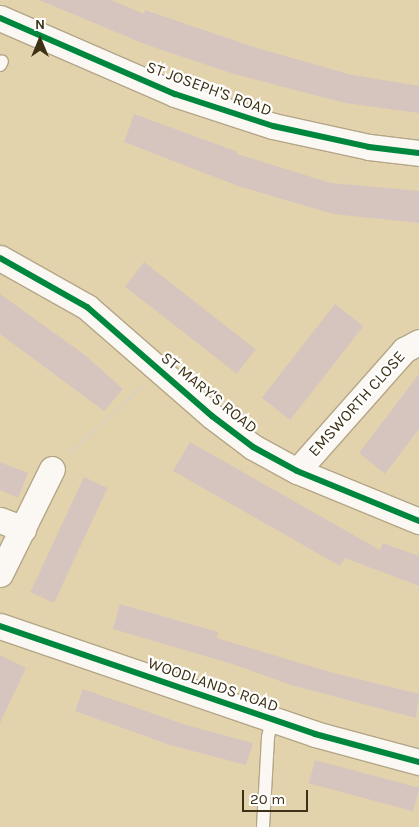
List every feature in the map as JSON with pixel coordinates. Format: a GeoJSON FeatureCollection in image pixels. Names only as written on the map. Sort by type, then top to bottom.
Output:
{"type":"FeatureCollection","features":[{"type":"Feature","properties":{"kind":"street","name":"ST JOSEPH'S ROAD"},"geometry":{"type":"LineString","coordinates":[[0,18],[175,94],[246,118],[369,147],[419,153]]}},
{"type":"Feature","properties":{"kind":"street","name":"ST MARY'S ROAD"},"geometry":{"type":"LineString","coordinates":[[0,258],[88,307],[158,370],[253,447],[297,471],[419,521]]}},
{"type":"Feature","properties":{"kind":"street","name":"EMSWORTH CLOSE"},"geometry":{"type":"LineString","coordinates":[[297,471],[404,350],[419,342]]}},
{"type":"Feature","properties":{"kind":"street"},"geometry":{"type":"LineString","coordinates":[[0,574],[52,469]]}},
{"type":"Feature","properties":{"kind":"street"},"geometry":{"type":"LineString","coordinates":[[0,520],[23,529]]}},
{"type":"Feature","properties":{"kind":"street","name":"WOODLANDS ROAD"},"geometry":{"type":"LineString","coordinates":[[0,626],[272,720],[419,762]]}},
{"type":"Feature","properties":{"kind":"lane"},"geometry":{"type":"LineString","coordinates":[[263,827],[268,737],[272,720]]}},
{"type":"Feature","properties":{"kind":"path"},"geometry":{"type":"LineString","coordinates":[[52,469],[158,370]]}},
{"type":"Feature","properties":{"kind":"building"},"geometry":{"type":"Polygon","coordinates":[[[39,0],[111,0],[144,14],[145,10],[257,48],[352,75],[419,86],[419,113],[345,103],[234,74],[147,45],[39,0]]]}},
{"type":"Feature","properties":{"kind":"building"},"geometry":{"type":"Polygon","coordinates":[[[134,114],[238,152],[237,154],[331,183],[419,191],[419,223],[333,214],[238,186],[124,142],[134,114]]]}},
{"type":"Feature","properties":{"kind":"building"},"geometry":{"type":"Polygon","coordinates":[[[144,262],[256,349],[237,374],[125,286],[144,262]]]}},
{"type":"Feature","properties":{"kind":"building"},"geometry":{"type":"Polygon","coordinates":[[[0,294],[85,355],[123,389],[104,411],[0,334],[0,294]]]}},
{"type":"Feature","properties":{"kind":"building"},"geometry":{"type":"Polygon","coordinates":[[[335,304],[363,326],[290,420],[262,398],[335,304]]]}},
{"type":"Feature","properties":{"kind":"building"},"geometry":{"type":"Polygon","coordinates":[[[419,374],[419,429],[385,474],[359,453],[419,374]]]}},
{"type":"Feature","properties":{"kind":"building"},"geometry":{"type":"Polygon","coordinates":[[[190,442],[380,550],[383,543],[419,556],[419,586],[345,558],[340,566],[173,471],[190,442]]]}},
{"type":"Feature","properties":{"kind":"building"},"geometry":{"type":"Polygon","coordinates":[[[0,462],[28,473],[18,498],[0,490],[0,462]]]}},
{"type":"Feature","properties":{"kind":"building"},"geometry":{"type":"Polygon","coordinates":[[[84,477],[108,488],[54,603],[30,592],[84,477]]]}},
{"type":"Feature","properties":{"kind":"building"},"geometry":{"type":"Polygon","coordinates":[[[120,604],[218,632],[217,638],[330,672],[419,694],[416,718],[291,685],[232,664],[113,629],[120,604]]]}},
{"type":"Feature","properties":{"kind":"building"},"geometry":{"type":"Polygon","coordinates":[[[0,655],[26,668],[0,723],[0,655]]]}},
{"type":"Feature","properties":{"kind":"building"},"geometry":{"type":"Polygon","coordinates":[[[83,689],[186,725],[253,743],[246,765],[170,745],[75,711],[83,689]]]}},
{"type":"Feature","properties":{"kind":"building"},"geometry":{"type":"Polygon","coordinates":[[[315,760],[419,788],[413,811],[309,783],[315,760]]]}},
{"type":"Feature","properties":{"kind":"cycle path"},"geometry":{"type":"LineString","coordinates":[[0,18],[175,94],[273,126],[369,147],[419,153]]}},
{"type":"Feature","properties":{"kind":"cycle path"},"geometry":{"type":"LineString","coordinates":[[0,258],[87,307],[212,416],[253,447],[297,471],[419,521]]}},
{"type":"Feature","properties":{"kind":"cycle path"},"geometry":{"type":"LineString","coordinates":[[0,626],[315,734],[419,762]]}}]}
